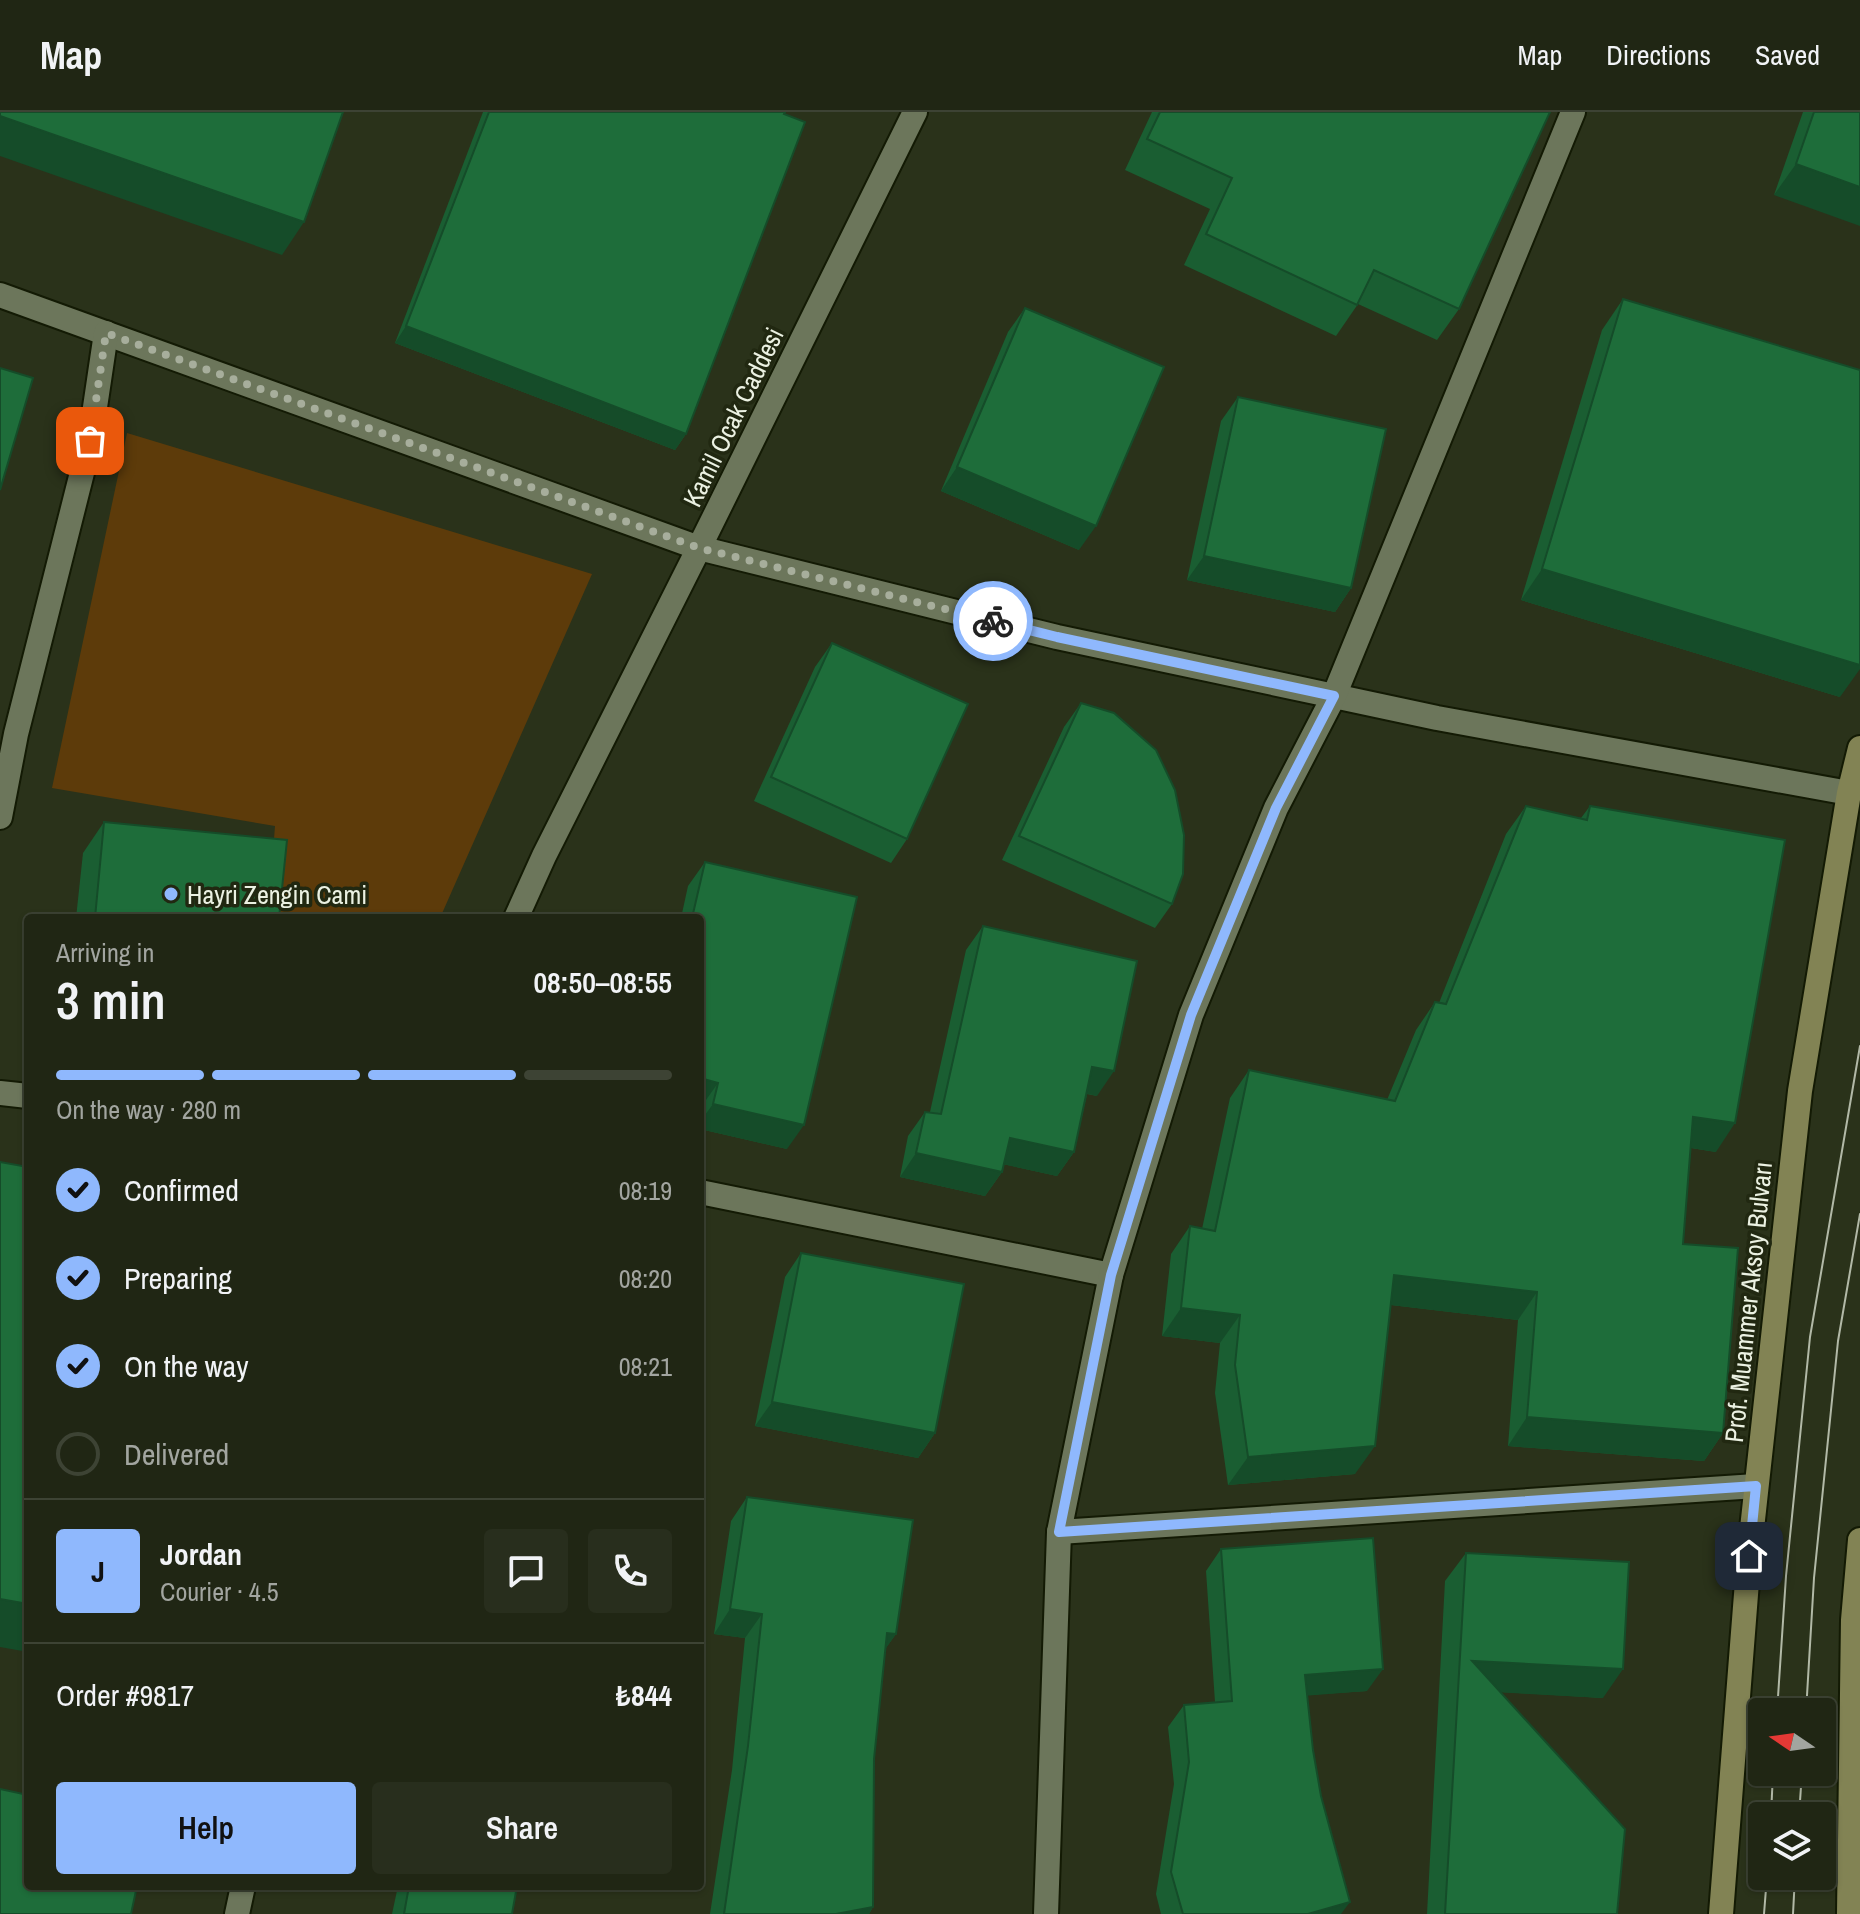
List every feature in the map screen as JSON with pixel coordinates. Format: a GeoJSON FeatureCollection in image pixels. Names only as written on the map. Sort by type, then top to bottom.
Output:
{"type":"FeatureCollection","features":[{"type":"Feature","properties":{"kind":"main road","name":"Prof. Muammer Aksoy Bulvarı"},"geometry":{"type":"LineString","coordinates":[[1721,1914],[1756,1486],[1800,1091],[1849,793],[1860,748]]}},
{"type":"Feature","properties":{"kind":"main road"},"geometry":{"type":"LineString","coordinates":[[1849,1914],[1853,1620],[1860,1540]]}},
{"type":"Feature","properties":{"kind":"street","name":"Kamil Ocak Caddesi"},"geometry":{"type":"LineString","coordinates":[[518,914],[915,112]]}},
{"type":"Feature","properties":{"kind":"street"},"geometry":{"type":"LineString","coordinates":[[1046,1914],[1059,1532],[1111,1275],[1191,1015],[1276,808],[1334,696],[1573,112]]}},
{"type":"Feature","properties":{"kind":"street"},"geometry":{"type":"LineString","coordinates":[[0,295],[699,548],[1057,637],[1437,718],[1849,793]]}},
{"type":"Feature","properties":{"kind":"street"},"geometry":{"type":"LineString","coordinates":[[0,817],[16,734],[90,441],[106,333]]}},
{"type":"Feature","properties":{"kind":"street"},"geometry":{"type":"LineString","coordinates":[[0,1093],[24,1096]]}},
{"type":"Feature","properties":{"kind":"street"},"geometry":{"type":"LineString","coordinates":[[704,1193],[1111,1275]]}},
{"type":"Feature","properties":{"kind":"street"},"geometry":{"type":"LineString","coordinates":[[1059,1532],[1756,1486]]}},
{"type":"Feature","properties":{"kind":"street"},"geometry":{"type":"LineString","coordinates":[[237,1914],[242,1890]]}},
{"type":"Feature","properties":{"kind":"shaded area"},"geometry":{"type":"Polygon","coordinates":[[[127,433],[592,574],[442,914],[268,914],[275,826],[52,788],[127,433]]]}},
{"type":"Feature","properties":{"kind":"building"},"geometry":{"type":"Polygon","coordinates":[[[0,112],[343,112],[304,222],[0,116],[0,112]]]}},
{"type":"Feature","properties":{"kind":"building"},"geometry":{"type":"Polygon","coordinates":[[[489,112],[785,112],[805,122],[686,434],[406,326],[489,112]]]}},
{"type":"Feature","properties":{"kind":"building"},"geometry":{"type":"Polygon","coordinates":[[[1160,112],[1550,112],[1459,309],[1374,270],[1357,305],[1206,234],[1232,178],[1147,139],[1160,112]]]}},
{"type":"Feature","properties":{"kind":"building"},"geometry":{"type":"Polygon","coordinates":[[[1814,112],[1860,112],[1860,187],[1796,164],[1814,112]]]}},
{"type":"Feature","properties":{"kind":"building"},"geometry":{"type":"Polygon","coordinates":[[[1623,299],[1860,370],[1860,665],[1542,569],[1623,299]]]}},
{"type":"Feature","properties":{"kind":"building"},"geometry":{"type":"Polygon","coordinates":[[[1025,308],[1164,367],[1096,526],[957,467],[1025,308]]]}},
{"type":"Feature","properties":{"kind":"building"},"geometry":{"type":"Polygon","coordinates":[[[0,368],[33,378],[0,490],[0,368]]]}},
{"type":"Feature","properties":{"kind":"building"},"geometry":{"type":"Polygon","coordinates":[[[1238,397],[1386,429],[1351,588],[1204,556],[1238,397]]]}},
{"type":"Feature","properties":{"kind":"building"},"geometry":{"type":"Polygon","coordinates":[[[832,643],[968,704],[907,839],[771,777],[832,643]]]}},
{"type":"Feature","properties":{"kind":"building"},"geometry":{"type":"Polygon","coordinates":[[[1081,703],[1114,713],[1156,750],[1175,790],[1184,835],[1183,874],[1172,904],[1019,836],[1081,703]]]}},
{"type":"Feature","properties":{"kind":"building"},"geometry":{"type":"Polygon","coordinates":[[[1526,806],[1587,820],[1590,806],[1785,840],[1735,1123],[1693,1117],[1683,1244],[1738,1248],[1723,1433],[1527,1417],[1537,1292],[1394,1275],[1375,1446],[1248,1457],[1235,1365],[1240,1315],[1181,1308],[1190,1226],[1215,1231],[1249,1070],[1395,1101],[1435,1002],[1446,1004],[1526,806]]]}},
{"type":"Feature","properties":{"kind":"building"},"geometry":{"type":"Polygon","coordinates":[[[104,822],[287,840],[279,914],[95,914],[104,822]]]}},
{"type":"Feature","properties":{"kind":"building"},"geometry":{"type":"Polygon","coordinates":[[[705,862],[857,897],[804,1125],[713,1104],[718,1083],[704,1079],[704,914],[693,914],[705,862]]]}},
{"type":"Feature","properties":{"kind":"building"},"geometry":{"type":"Polygon","coordinates":[[[983,926],[1137,961],[1114,1071],[1092,1067],[1074,1152],[1010,1138],[1002,1172],[916,1153],[925,1112],[941,1114],[983,926]]]}},
{"type":"Feature","properties":{"kind":"building"},"geometry":{"type":"Polygon","coordinates":[[[0,1162],[24,1166],[24,1603],[0,1599],[0,1162]]]}},
{"type":"Feature","properties":{"kind":"building"},"geometry":{"type":"Polygon","coordinates":[[[801,1253],[964,1284],[935,1433],[772,1402],[801,1253]]]}},
{"type":"Feature","properties":{"kind":"building"},"geometry":{"type":"Polygon","coordinates":[[[747,1497],[913,1520],[896,1634],[887,1633],[874,1759],[873,1907],[836,1914],[724,1914],[748,1746],[762,1614],[730,1609],[747,1497]]]}},
{"type":"Feature","properties":{"kind":"building"},"geometry":{"type":"Polygon","coordinates":[[[1373,1538],[1383,1669],[1305,1675],[1321,1796],[1350,1902],[1308,1914],[1183,1914],[1171,1872],[1189,1762],[1184,1705],[1232,1701],[1221,1549],[1373,1538]]]}},
{"type":"Feature","properties":{"kind":"building"},"geometry":{"type":"Polygon","coordinates":[[[1466,1553],[1629,1562],[1623,1669],[1472,1661],[1625,1829],[1617,1914],[1445,1914],[1466,1553]]]}},
{"type":"Feature","properties":{"kind":"building"},"geometry":{"type":"Polygon","coordinates":[[[0,1789],[24,1794],[24,1890],[136,1890],[131,1914],[0,1914],[0,1789]]]}},
{"type":"Feature","properties":{"kind":"building"},"geometry":{"type":"Polygon","coordinates":[[[408,1890],[516,1890],[512,1914],[404,1914],[408,1890]]]}},
{"type":"Feature","properties":{"kind":"tram line"},"geometry":{"type":"LineString","coordinates":[[1778,1698],[1786,1576],[1810,1337],[1860,1046]]}},
{"type":"Feature","properties":{"kind":"tram line"},"geometry":{"type":"LineString","coordinates":[[1807,1698],[1814,1578],[1838,1341],[1860,1214]]}},
{"type":"Feature","properties":{"kind":"tram line"},"geometry":{"type":"LineString","coordinates":[[1772,1786],[1772,1802]]}},
{"type":"Feature","properties":{"kind":"tram line"},"geometry":{"type":"LineString","coordinates":[[1800,1802],[1801,1786]]}},
{"type":"Feature","properties":{"kind":"tram line"},"geometry":{"type":"LineString","coordinates":[[1764,1914],[1766,1890]]}},
{"type":"Feature","properties":{"kind":"tram line"},"geometry":{"type":"LineString","coordinates":[[1793,1914],[1794,1890]]}},
{"type":"Feature","properties":{"kind":"way so far"},"geometry":{"type":"LineString","coordinates":[[90,441],[106,333],[699,548],[993,621]]}},
{"type":"Feature","properties":{"kind":"place","name":"Hayri Zengin Cami"},"geometry":{"type":"Point","coordinates":[171,894]}},
{"type":"Feature","properties":{"kind":"route"},"geometry":{"type":"LineString","coordinates":[[993,621],[1334,696],[1276,808],[1191,1015],[1111,1275],[1059,1532],[1756,1486],[1749,1556]]}}]}
